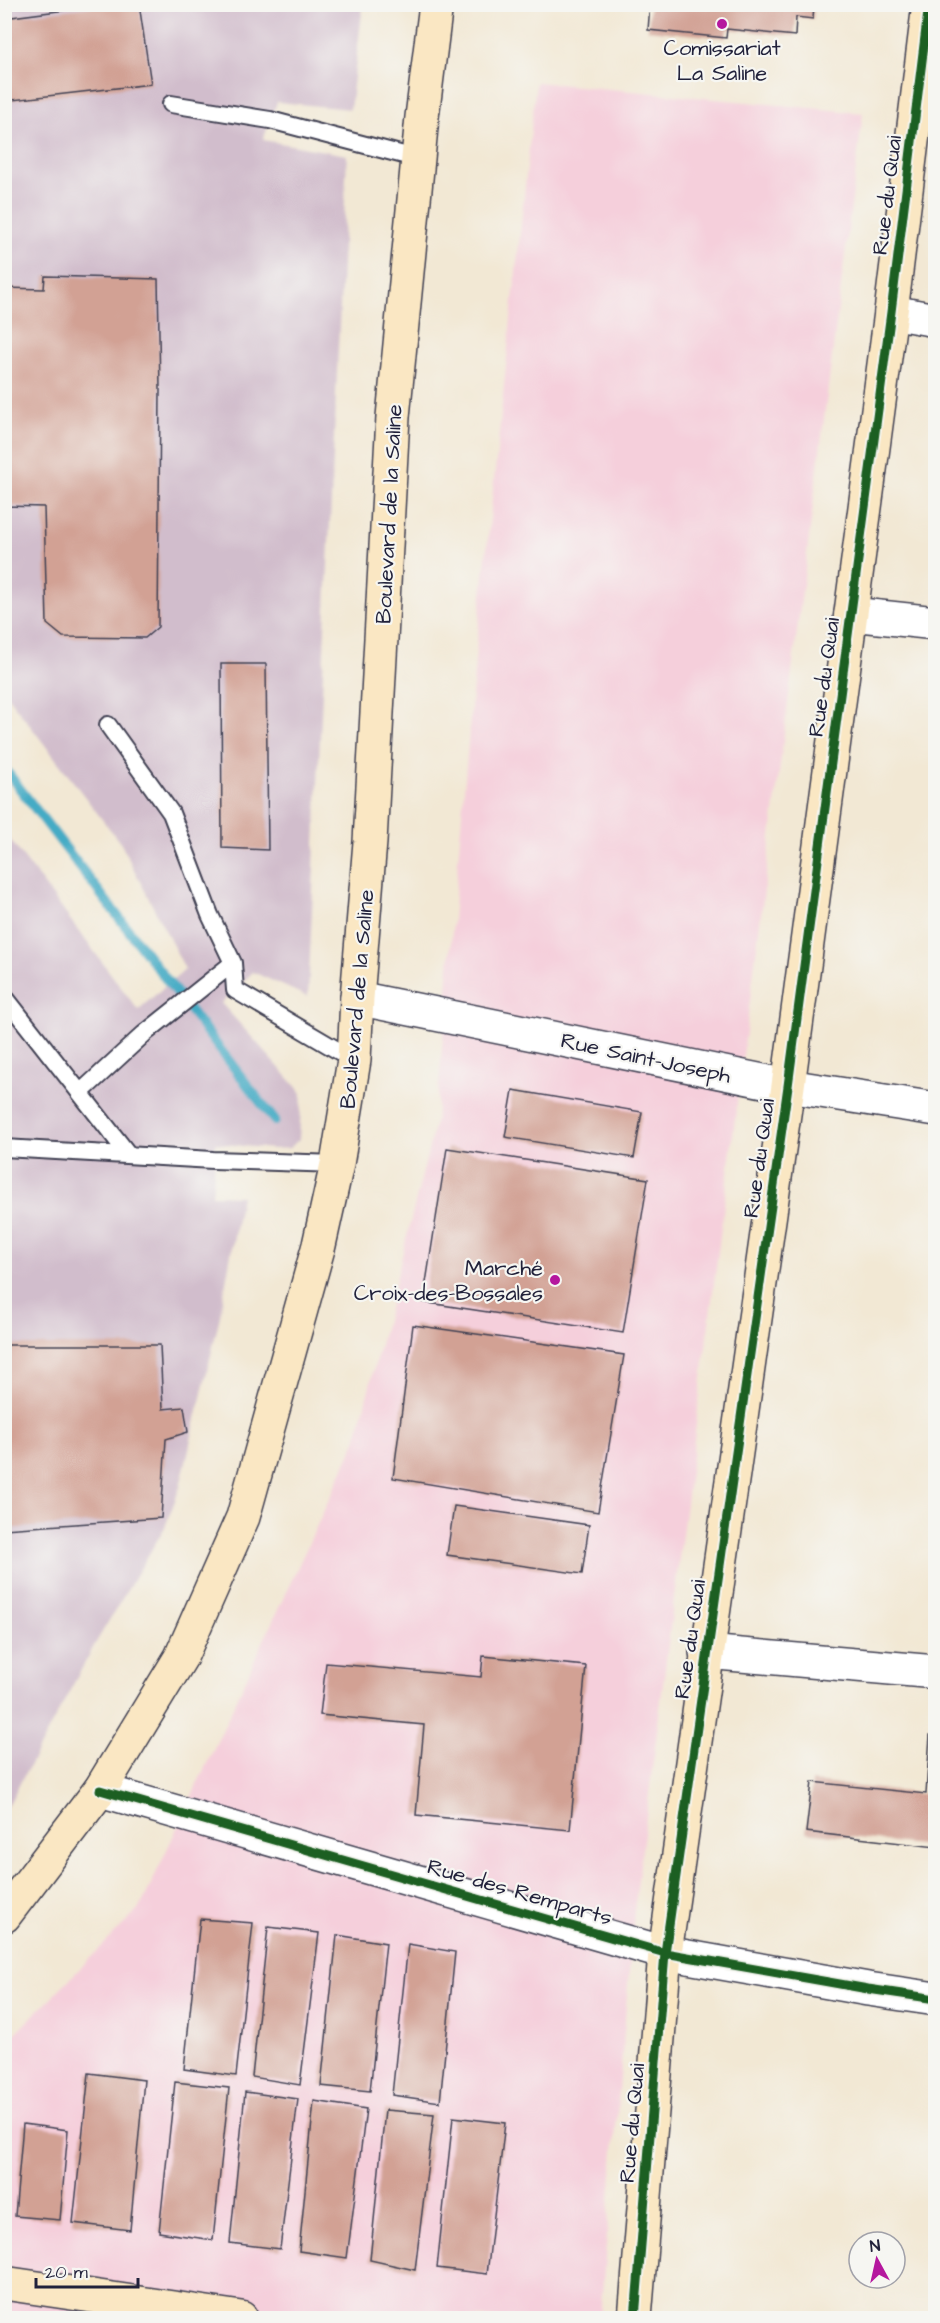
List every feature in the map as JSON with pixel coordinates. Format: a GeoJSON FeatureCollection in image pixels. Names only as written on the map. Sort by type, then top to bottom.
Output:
{"type":"FeatureCollection","features":[{"type":"Feature","properties":{"kind":"street","name":"Boulevard de la Saline"},"geometry":{"type":"LineString","coordinates":[[4,1916],[100,1790],[181,1657],[243,1517],[319,1245],[337,1164],[354,1059],[370,842],[393,417],[436,4]]}},
{"type":"Feature","properties":{"kind":"street","name":"Rue du Quai"},"geometry":{"type":"LineString","coordinates":[[634,2319],[664,1953],[788,1086],[891,312],[929,4]]}},
{"type":"Feature","properties":{"kind":"street"},"geometry":{"type":"LineString","coordinates":[[891,312],[936,320]]}},
{"type":"Feature","properties":{"kind":"street"},"geometry":{"type":"LineString","coordinates":[[851,614],[936,623]]}},
{"type":"Feature","properties":{"kind":"street","name":"Rue Saint-Joseph"},"geometry":{"type":"LineString","coordinates":[[357,998],[788,1086],[936,1109]]}},
{"type":"Feature","properties":{"kind":"street"},"geometry":{"type":"LineString","coordinates":[[706,1652],[936,1672]]}},
{"type":"Feature","properties":{"kind":"street","name":"Rue des Remparts"},"geometry":{"type":"LineString","coordinates":[[100,1790],[664,1953],[936,1999]]}},
{"type":"Feature","properties":{"kind":"street"},"geometry":{"type":"LineString","coordinates":[[4,2283],[241,2319]]}},
{"type":"Feature","properties":{"kind":"lane"},"geometry":{"type":"LineString","coordinates":[[171,104],[270,120],[419,159]]}},
{"type":"Feature","properties":{"kind":"lane"},"geometry":{"type":"LineString","coordinates":[[108,725],[171,813],[210,915],[233,963],[235,990],[354,1059]]}},
{"type":"Feature","properties":{"kind":"lane"},"geometry":{"type":"LineString","coordinates":[[80,1093],[144,1034],[233,963]]}},
{"type":"Feature","properties":{"kind":"lane"},"geometry":{"type":"LineString","coordinates":[[4,996],[128,1154]]}},
{"type":"Feature","properties":{"kind":"lane"},"geometry":{"type":"LineString","coordinates":[[4,1148],[213,1160],[337,1164]]}},
{"type":"Feature","properties":{"kind":"shaded area"},"geometry":{"type":"Polygon","coordinates":[[[5,5],[363,5],[350,109],[277,102],[263,140],[347,155],[308,997],[253,972],[221,1003],[302,1093],[299,1139],[290,1148],[272,1149],[216,1143],[212,1195],[241,1196],[220,1316],[180,1487],[165,1527],[95,1644],[5,1811],[5,833],[138,1010],[185,969],[121,844],[5,693],[5,5]]]}},
{"type":"Feature","properties":{"kind":"shaded area","name":"Marché Croix-des-Bossales"},"geometry":{"type":"Polygon","coordinates":[[[536,82],[863,113],[634,1912],[600,2318],[5,2318],[5,2044],[140,1908],[356,1441],[436,1119],[475,661],[536,82]]]}},
{"type":"Feature","properties":{"kind":"building"},"geometry":{"type":"Polygon","coordinates":[[[113,4],[139,4],[151,84],[4,101],[4,18],[113,4]]]}},
{"type":"Feature","properties":{"kind":"building","name":"Comissariat La Saline"},"geometry":{"type":"Polygon","coordinates":[[[650,5],[814,5],[813,19],[796,17],[795,36],[727,29],[726,38],[648,30],[650,5]]]}},
{"type":"Feature","properties":{"kind":"building"},"geometry":{"type":"Polygon","coordinates":[[[45,276],[158,279],[160,390],[158,627],[145,638],[63,637],[47,624],[44,507],[4,506],[4,288],[44,289],[45,276]]]}},
{"type":"Feature","properties":{"kind":"building"},"geometry":{"type":"Polygon","coordinates":[[[221,664],[266,664],[268,850],[222,848],[221,664]]]}},
{"type":"Feature","properties":{"kind":"building"},"geometry":{"type":"Polygon","coordinates":[[[513,1090],[642,1112],[634,1158],[505,1137],[513,1090]]]}},
{"type":"Feature","properties":{"kind":"building"},"geometry":{"type":"Polygon","coordinates":[[[447,1148],[648,1179],[623,1333],[423,1302],[447,1148]]]}},
{"type":"Feature","properties":{"kind":"building"},"geometry":{"type":"Polygon","coordinates":[[[413,1325],[624,1355],[598,1512],[393,1478],[413,1325]]]}},
{"type":"Feature","properties":{"kind":"building"},"geometry":{"type":"Polygon","coordinates":[[[4,1345],[160,1345],[163,1409],[184,1407],[188,1432],[166,1439],[161,1518],[4,1529],[4,1345]]]}},
{"type":"Feature","properties":{"kind":"building"},"geometry":{"type":"Polygon","coordinates":[[[454,1506],[589,1525],[582,1574],[447,1555],[454,1506]]]}},
{"type":"Feature","properties":{"kind":"building"},"geometry":{"type":"Polygon","coordinates":[[[483,1656],[586,1666],[570,1830],[416,1815],[424,1725],[320,1715],[326,1663],[481,1677],[483,1656]]]}},
{"type":"Feature","properties":{"kind":"building"},"geometry":{"type":"Polygon","coordinates":[[[930,1735],[936,1735],[936,1847],[806,1832],[812,1782],[926,1794],[930,1735]]]}},
{"type":"Feature","properties":{"kind":"building"},"geometry":{"type":"Polygon","coordinates":[[[200,1919],[253,1923],[236,2076],[184,2069],[200,1919]]]}},
{"type":"Feature","properties":{"kind":"building"},"geometry":{"type":"Polygon","coordinates":[[[268,1927],[319,1933],[300,2085],[252,2077],[268,1927]]]}},
{"type":"Feature","properties":{"kind":"building"},"geometry":{"type":"Polygon","coordinates":[[[337,1935],[386,1943],[370,2091],[321,2086],[337,1935]]]}},
{"type":"Feature","properties":{"kind":"building"},"geometry":{"type":"Polygon","coordinates":[[[408,1944],[455,1952],[440,2102],[392,2095],[408,1944]]]}},
{"type":"Feature","properties":{"kind":"building"},"geometry":{"type":"Polygon","coordinates":[[[89,2073],[144,2080],[130,2230],[73,2223],[89,2073]]]}},
{"type":"Feature","properties":{"kind":"building"},"geometry":{"type":"Polygon","coordinates":[[[175,2082],[229,2088],[213,2240],[159,2232],[175,2082]]]}},
{"type":"Feature","properties":{"kind":"building"},"geometry":{"type":"Polygon","coordinates":[[[245,2092],[298,2099],[280,2249],[230,2243],[245,2092]]]}},
{"type":"Feature","properties":{"kind":"building"},"geometry":{"type":"Polygon","coordinates":[[[314,2101],[366,2109],[347,2258],[299,2251],[314,2101]]]}},
{"type":"Feature","properties":{"kind":"building"},"geometry":{"type":"Polygon","coordinates":[[[385,2110],[434,2114],[415,2270],[370,2260],[385,2110]]]}},
{"type":"Feature","properties":{"kind":"building"},"geometry":{"type":"Polygon","coordinates":[[[453,2117],[505,2123],[487,2274],[437,2268],[453,2117]]]}},
{"type":"Feature","properties":{"kind":"building"},"geometry":{"type":"Polygon","coordinates":[[[23,2124],[68,2130],[60,2220],[15,2216],[23,2124]]]}},
{"type":"Feature","properties":{"kind":"waterway"},"geometry":{"type":"LineString","coordinates":[[4,768],[275,1121]]}},
{"type":"Feature","properties":{"kind":"cycle path"},"geometry":{"type":"LineString","coordinates":[[635,2318],[665,1953],[788,1086],[891,312],[929,4]]}},
{"type":"Feature","properties":{"kind":"cycle path"},"geometry":{"type":"LineString","coordinates":[[100,1790],[665,1953],[936,1999]]}},
{"type":"Feature","properties":{"kind":"place","name":"Comissariat La Saline"},"geometry":{"type":"Point","coordinates":[722,24]}},
{"type":"Feature","properties":{"kind":"place","name":"Marché Croix-des-Bossales"},"geometry":{"type":"Point","coordinates":[555,1280]}}]}
